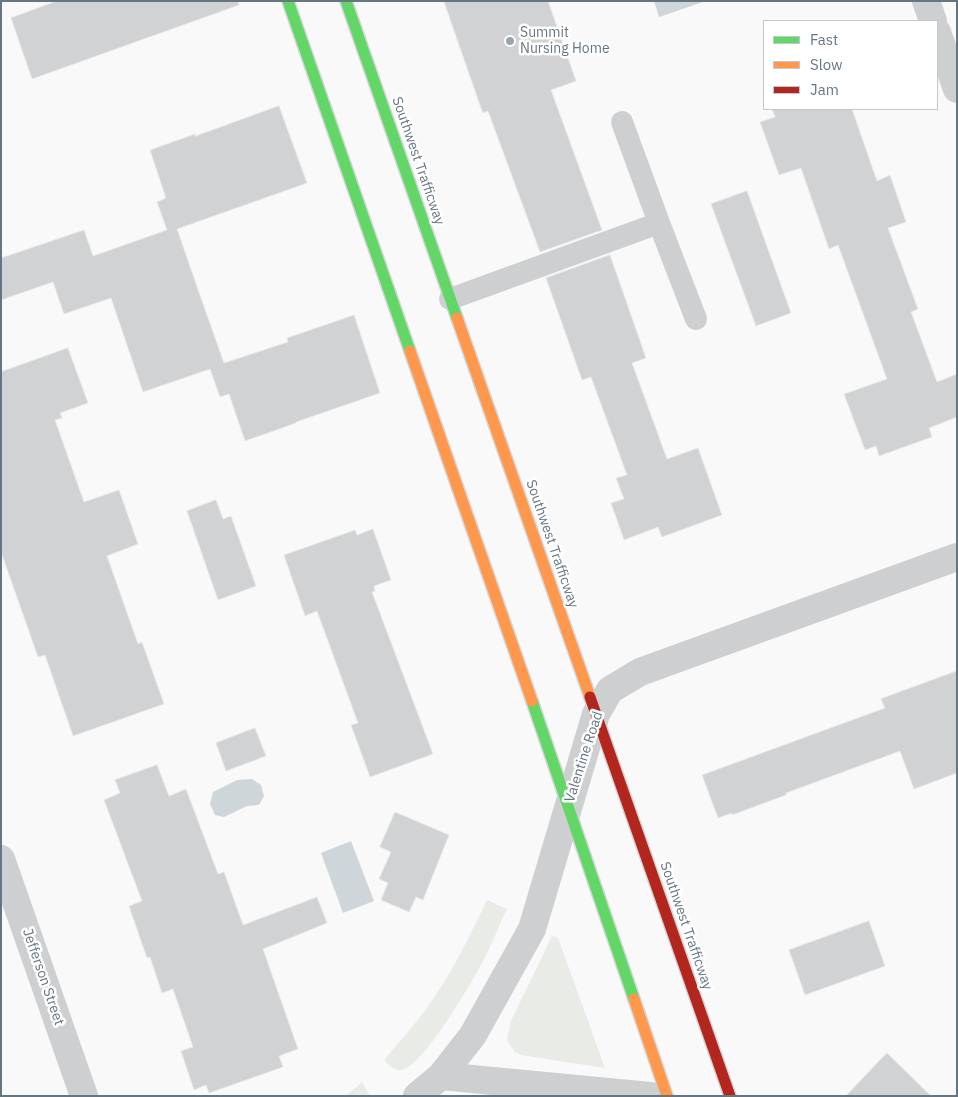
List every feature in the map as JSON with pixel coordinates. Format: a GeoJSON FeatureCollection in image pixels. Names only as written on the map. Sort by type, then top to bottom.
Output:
{"type":"FeatureCollection","features":[{"type":"Feature","properties":{"kind":"main road"},"geometry":{"type":"LineString","coordinates":[[288,1],[530,695],[567,808],[667,1096]]}},
{"type":"Feature","properties":{"kind":"main road","name":"Southwest Trafficway"},"geometry":{"type":"LineString","coordinates":[[346,1],[730,1096]]}},
{"type":"Feature","properties":{"kind":"street"},"geometry":{"type":"LineString","coordinates":[[926,1],[933,20]]}},
{"type":"Feature","properties":{"kind":"street"},"geometry":{"type":"LineString","coordinates":[[938,35],[957,89]]}},
{"type":"Feature","properties":{"kind":"street","name":"Valentine Road"},"geometry":{"type":"LineString","coordinates":[[416,1096],[441,1076],[473,1035],[532,929],[596,714],[610,690],[640,672],[957,557]]}},
{"type":"Feature","properties":{"kind":"street","name":"Jefferson Street"},"geometry":{"type":"LineString","coordinates":[[1,859],[84,1096]]}},
{"type":"Feature","properties":{"kind":"street"},"geometry":{"type":"LineString","coordinates":[[441,1076],[650,1096]]}},
{"type":"Feature","properties":{"kind":"lane"},"geometry":{"type":"LineString","coordinates":[[622,122],[696,319]]}},
{"type":"Feature","properties":{"kind":"lane"},"geometry":{"type":"LineString","coordinates":[[450,299],[659,223]]}},
{"type":"Feature","properties":{"kind":"shaded area"},"geometry":{"type":"Polygon","coordinates":[[[654,1],[706,1],[659,17],[654,1]]]}},
{"type":"Feature","properties":{"kind":"shaded area"},"geometry":{"type":"Polygon","coordinates":[[[252,779],[261,785],[264,796],[259,805],[247,806],[224,817],[215,815],[210,804],[213,792],[237,780],[252,779]]]}},
{"type":"Feature","properties":{"kind":"shaded area"},"geometry":{"type":"Polygon","coordinates":[[[351,841],[374,901],[343,913],[321,853],[351,841]]]}},
{"type":"Feature","properties":{"kind":"shaded area"},"geometry":{"type":"Polygon","coordinates":[[[487,900],[507,909],[481,965],[444,1025],[420,1057],[409,1067],[400,1070],[393,1068],[384,1060],[421,1016],[444,983],[487,900]]]}},
{"type":"Feature","properties":{"kind":"shaded area"},"geometry":{"type":"Polygon","coordinates":[[[552,936],[558,938],[605,1068],[521,1055],[515,1052],[507,1040],[511,1021],[552,936]]]}},
{"type":"Feature","properties":{"kind":"shaded area"},"geometry":{"type":"Polygon","coordinates":[[[362,1082],[370,1096],[346,1096],[362,1082]]]}},
{"type":"Feature","properties":{"kind":"building"},"geometry":{"type":"Polygon","coordinates":[[[57,1],[238,1],[239,5],[32,79],[11,18],[57,1]]]}},
{"type":"Feature","properties":{"kind":"building"},"geometry":{"type":"Polygon","coordinates":[[[444,1],[548,1],[576,81],[551,90],[602,230],[540,252],[488,111],[483,113],[444,1]]]}},
{"type":"Feature","properties":{"kind":"building"},"geometry":{"type":"Polygon","coordinates":[[[279,106],[307,183],[177,229],[202,301],[224,363],[288,342],[287,338],[354,315],[380,393],[245,441],[229,394],[220,397],[210,369],[143,392],[111,298],[64,314],[53,282],[1,300],[1,258],[84,230],[93,256],[167,230],[157,202],[166,198],[150,150],[279,106]]]}},
{"type":"Feature","properties":{"kind":"building"},"geometry":{"type":"Polygon","coordinates":[[[772,110],[852,110],[877,181],[890,175],[906,222],[888,228],[918,309],[911,312],[937,382],[957,374],[957,417],[929,428],[932,437],[879,456],[876,446],[865,450],[844,394],[887,379],[838,245],[829,249],[801,168],[779,175],[760,122],[775,117],[772,110]]]}},
{"type":"Feature","properties":{"kind":"building"},"geometry":{"type":"Polygon","coordinates":[[[747,191],[791,313],[756,326],[711,204],[747,191]]]}},
{"type":"Feature","properties":{"kind":"building"},"geometry":{"type":"Polygon","coordinates":[[[610,255],[646,358],[632,363],[667,459],[698,448],[722,515],[662,537],[658,527],[624,540],[611,503],[624,499],[616,478],[627,475],[591,377],[582,380],[546,278],[610,255]]]}},
{"type":"Feature","properties":{"kind":"building"},"geometry":{"type":"Polygon","coordinates":[[[68,348],[88,403],[60,413],[62,418],[55,420],[84,502],[119,490],[138,544],[107,556],[138,644],[142,642],[164,704],[73,736],[45,655],[38,657],[1,552],[1,372],[68,348]]]}},
{"type":"Feature","properties":{"kind":"building"},"geometry":{"type":"Polygon","coordinates":[[[216,500],[223,519],[231,516],[256,586],[218,600],[187,511],[216,500]]]}},
{"type":"Feature","properties":{"kind":"building"},"geometry":{"type":"Polygon","coordinates":[[[373,529],[391,580],[374,586],[375,591],[372,592],[433,754],[370,777],[351,725],[358,723],[317,611],[305,616],[284,555],[355,530],[357,535],[373,529]]]}},
{"type":"Feature","properties":{"kind":"building"},"geometry":{"type":"Polygon","coordinates":[[[957,671],[957,773],[914,789],[900,751],[732,815],[732,813],[718,818],[702,775],[885,708],[881,699],[957,671]]]}},
{"type":"Feature","properties":{"kind":"building"},"geometry":{"type":"Polygon","coordinates":[[[255,728],[266,756],[226,771],[216,743],[255,728]]]}},
{"type":"Feature","properties":{"kind":"building"},"geometry":{"type":"Polygon","coordinates":[[[157,765],[169,796],[186,789],[218,874],[224,872],[243,925],[317,897],[327,923],[263,949],[298,1049],[279,1056],[283,1067],[209,1093],[206,1085],[194,1090],[181,1051],[193,1047],[173,989],[162,993],[150,957],[147,958],[129,906],[142,901],[104,800],[120,793],[115,780],[157,765]]]}},
{"type":"Feature","properties":{"kind":"building"},"geometry":{"type":"Polygon","coordinates":[[[395,812],[449,835],[423,900],[416,897],[409,912],[381,900],[388,883],[379,879],[391,852],[380,847],[395,812]]]}},
{"type":"Feature","properties":{"kind":"building"},"geometry":{"type":"Polygon","coordinates":[[[869,921],[885,966],[805,995],[789,950],[869,921]]]}},
{"type":"Feature","properties":{"kind":"building"},"geometry":{"type":"Polygon","coordinates":[[[887,1053],[931,1096],[846,1096],[887,1053]]]}},
{"type":"Feature","properties":{"kind":"traffic: fast"},"geometry":{"type":"LineString","coordinates":[[288,1],[410,351]]}},
{"type":"Feature","properties":{"kind":"traffic: fast"},"geometry":{"type":"LineString","coordinates":[[346,1],[457,318]]}},
{"type":"Feature","properties":{"kind":"traffic: fast"},"geometry":{"type":"LineString","coordinates":[[532,701],[634,999]]}},
{"type":"Feature","properties":{"kind":"traffic: slow"},"geometry":{"type":"LineString","coordinates":[[457,318],[590,697]]}},
{"type":"Feature","properties":{"kind":"traffic: slow"},"geometry":{"type":"LineString","coordinates":[[410,351],[532,701]]}},
{"type":"Feature","properties":{"kind":"traffic: slow"},"geometry":{"type":"LineString","coordinates":[[634,999],[667,1096]]}},
{"type":"Feature","properties":{"kind":"traffic: jam"},"geometry":{"type":"LineString","coordinates":[[590,697],[730,1096]]}},
{"type":"Feature","properties":{"kind":"place","name":"Summit Nursing Home"},"geometry":{"type":"Point","coordinates":[510,41]}}]}
